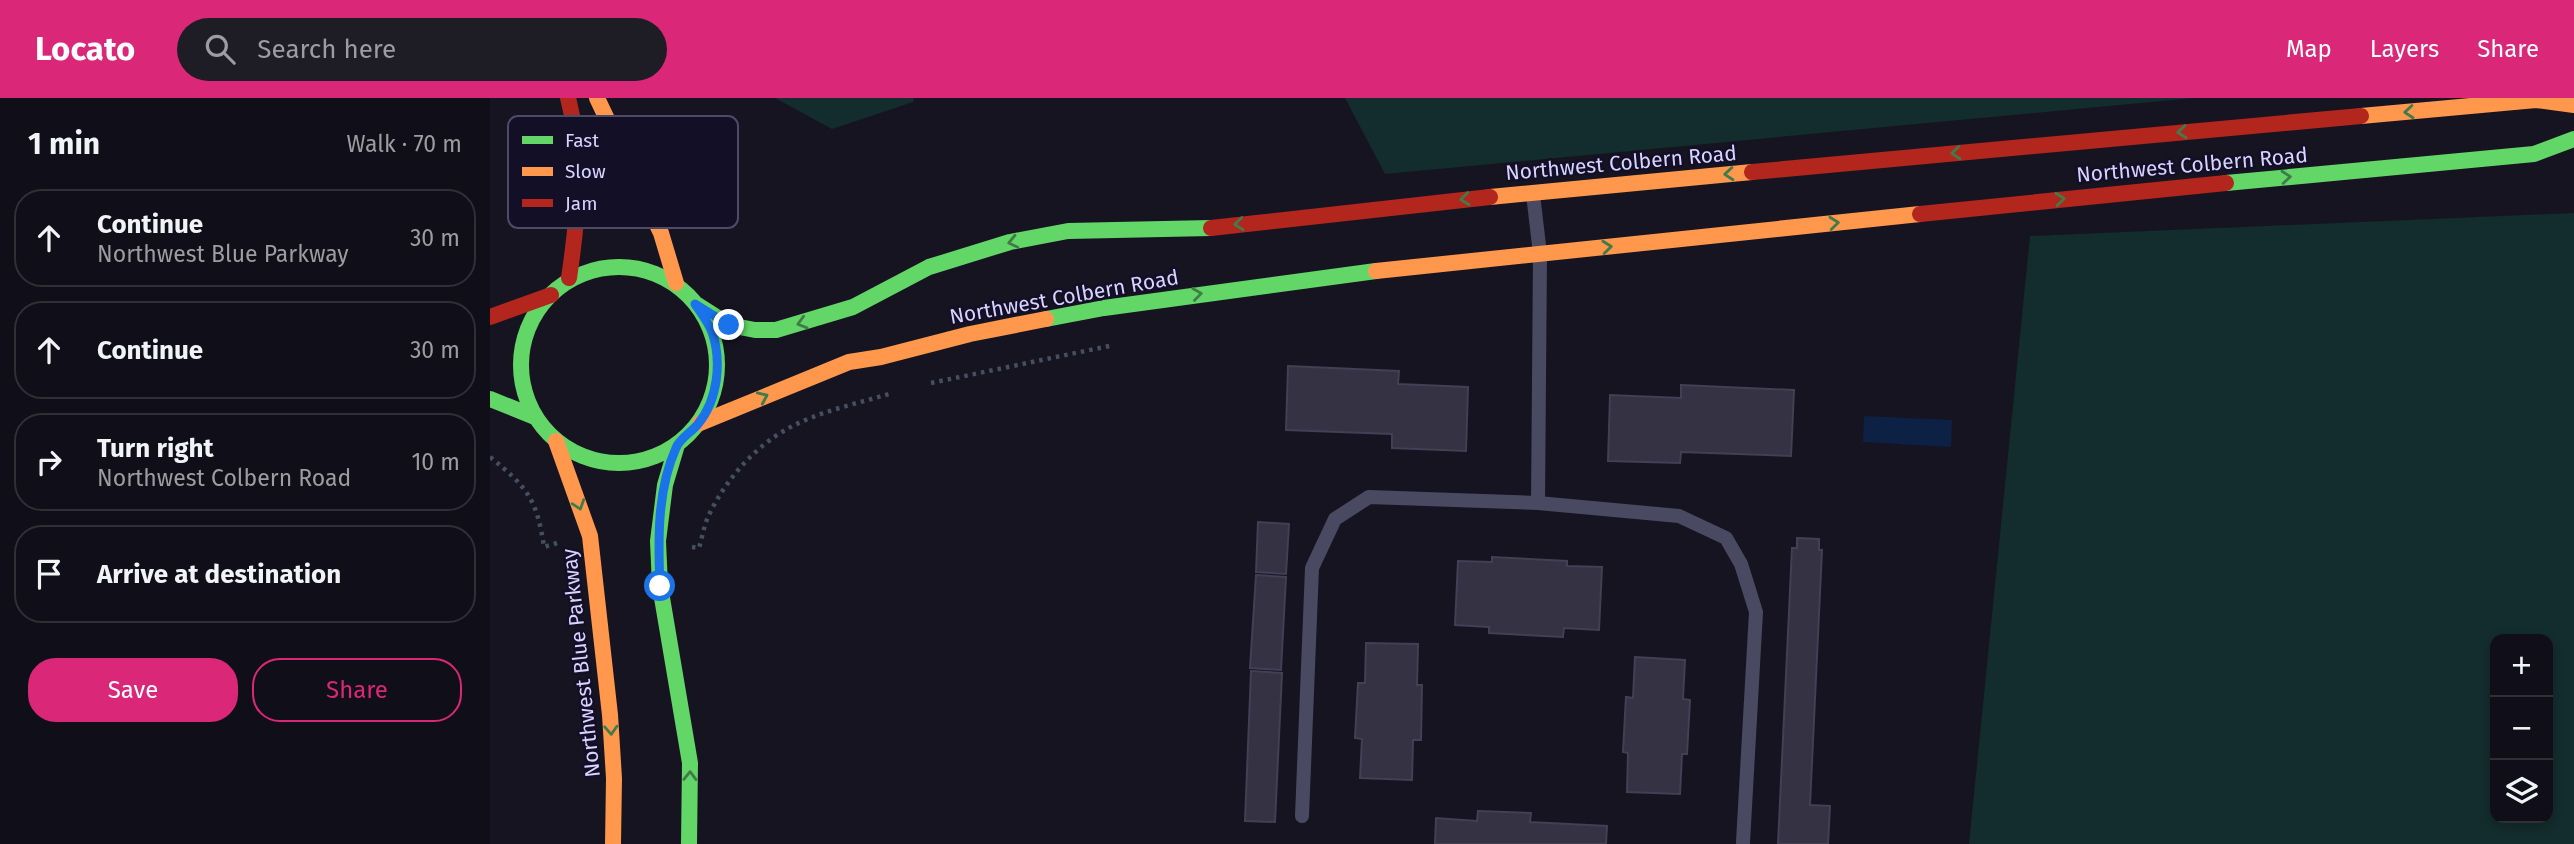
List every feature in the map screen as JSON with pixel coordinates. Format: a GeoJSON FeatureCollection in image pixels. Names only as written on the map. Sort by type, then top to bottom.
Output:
{"type":"FeatureCollection","features":[{"type":"Feature","properties":{"kind":"main road"},"geometry":{"type":"LineString","coordinates":[[568,98],[574,116]]}},
{"type":"Feature","properties":{"kind":"main road"},"geometry":{"type":"LineString","coordinates":[[597,98],[606,116]]}},
{"type":"Feature","properties":{"kind":"main road","name":"Northwest Colbern Road"},"geometry":{"type":"LineString","coordinates":[[695,304],[729,325],[755,330],[776,330],[853,307],[929,267],[1010,242],[1068,231],[1197,229],[1533,192],[2536,100],[2574,105]]}},
{"type":"Feature","properties":{"kind":"main road","name":"Northwest Colbern Road"},"geometry":{"type":"LineString","coordinates":[[700,423],[849,362],[881,357],[970,334],[1104,308],[1298,280],[1482,258],[2534,154],[2574,139]]}},
{"type":"Feature","properties":{"kind":"main road"},"geometry":{"type":"LineString","coordinates":[[569,278],[575,228]]}},
{"type":"Feature","properties":{"kind":"main road"},"geometry":{"type":"LineString","coordinates":[[659,228],[676,283],[695,304],[712,332],[718,362],[714,394],[700,423],[677,445],[649,460],[617,464],[585,457],[556,441],[535,417],[523,385],[522,353],[532,321],[551,295],[569,278],[610,268],[642,270],[676,283]]}},
{"type":"Feature","properties":{"kind":"main road"},"geometry":{"type":"LineString","coordinates":[[490,317],[551,295]]}},
{"type":"Feature","properties":{"kind":"main road"},"geometry":{"type":"LineString","coordinates":[[490,399],[535,417]]}},
{"type":"Feature","properties":{"kind":"main road","name":"Northwest Blue Parkway"},"geometry":{"type":"LineString","coordinates":[[556,441],[590,537],[599,602],[613,766],[612,844]]}},
{"type":"Feature","properties":{"kind":"main road"},"geometry":{"type":"LineString","coordinates":[[677,445],[665,485],[658,541],[660,586],[690,763],[689,844]]}},
{"type":"Feature","properties":{"kind":"lane"},"geometry":{"type":"LineString","coordinates":[[1533,192],[1540,254],[1538,503]]}},
{"type":"Feature","properties":{"kind":"lane"},"geometry":{"type":"LineString","coordinates":[[1302,816],[1312,568],[1335,519],[1368,498],[1538,503],[1679,516],[1726,538],[1741,564],[1756,612],[1743,842]]}},
{"type":"Feature","properties":{"kind":"path"},"geometry":{"type":"LineString","coordinates":[[919,386],[1124,343]]}},
{"type":"Feature","properties":{"kind":"path"},"geometry":{"type":"LineString","coordinates":[[684,547],[699,548],[707,518],[723,492],[744,463],[765,443],[798,423],[893,392]]}},
{"type":"Feature","properties":{"kind":"path"},"geometry":{"type":"LineString","coordinates":[[490,457],[524,485],[537,512],[544,547]]}},
{"type":"Feature","properties":{"kind":"green space"},"geometry":{"type":"Polygon","coordinates":[[[775,98],[914,98],[913,102],[832,129],[775,98]]]}},
{"type":"Feature","properties":{"kind":"green space"},"geometry":{"type":"Polygon","coordinates":[[[1345,98],[2194,98],[1385,174],[1345,98]]]}},
{"type":"Feature","properties":{"kind":"green space"},"geometry":{"type":"Polygon","coordinates":[[[2574,213],[2574,844],[1969,844],[2030,236],[2574,213]]]}},
{"type":"Feature","properties":{"kind":"water"},"geometry":{"type":"Polygon","coordinates":[[[1864,416],[1952,420],[1951,447],[1863,442],[1864,416]]]}},
{"type":"Feature","properties":{"kind":"building"},"geometry":{"type":"Polygon","coordinates":[[[1288,366],[1399,371],[1398,384],[1468,387],[1466,451],[1392,448],[1392,434],[1286,430],[1288,366]]]}},
{"type":"Feature","properties":{"kind":"building"},"geometry":{"type":"Polygon","coordinates":[[[1681,385],[1794,390],[1791,456],[1681,452],[1680,463],[1608,461],[1610,395],[1681,398],[1681,385]]]}},
{"type":"Feature","properties":{"kind":"building"},"geometry":{"type":"Polygon","coordinates":[[[1258,522],[1289,524],[1286,574],[1256,572],[1258,522]]]}},
{"type":"Feature","properties":{"kind":"building"},"geometry":{"type":"Polygon","coordinates":[[[1797,538],[1819,539],[1819,550],[1822,550],[1810,805],[1830,806],[1828,844],[1778,844],[1792,548],[1797,548],[1797,538]]]}},
{"type":"Feature","properties":{"kind":"building"},"geometry":{"type":"Polygon","coordinates":[[[1492,557],[1567,561],[1567,566],[1602,567],[1599,630],[1564,628],[1563,637],[1489,633],[1489,627],[1455,625],[1458,561],[1492,562],[1492,557]]]}},
{"type":"Feature","properties":{"kind":"building"},"geometry":{"type":"Polygon","coordinates":[[[1256,575],[1286,577],[1281,670],[1250,668],[1256,575]]]}},
{"type":"Feature","properties":{"kind":"building"},"geometry":{"type":"Polygon","coordinates":[[[1366,643],[1418,644],[1417,685],[1422,685],[1421,740],[1413,740],[1412,780],[1360,778],[1362,739],[1355,738],[1358,683],[1365,683],[1366,643]]]}},
{"type":"Feature","properties":{"kind":"building"},"geometry":{"type":"Polygon","coordinates":[[[1635,657],[1685,660],[1683,699],[1690,700],[1687,754],[1682,754],[1680,794],[1627,792],[1628,753],[1623,752],[1626,697],[1633,698],[1635,657]]]}},
{"type":"Feature","properties":{"kind":"building"},"geometry":{"type":"Polygon","coordinates":[[[1251,671],[1282,673],[1275,822],[1245,821],[1251,671]]]}},
{"type":"Feature","properties":{"kind":"building"},"geometry":{"type":"Polygon","coordinates":[[[1478,811],[1531,813],[1530,822],[1607,826],[1606,844],[1435,844],[1436,818],[1477,821],[1478,811]]]}},
{"type":"Feature","properties":{"kind":"traffic: fast"},"geometry":{"type":"LineString","coordinates":[[2226,183],[2534,154],[2574,139]]}},
{"type":"Feature","properties":{"kind":"traffic: fast"},"geometry":{"type":"LineString","coordinates":[[696,304],[729,325],[755,330],[776,330],[853,307],[929,267],[1010,242],[1068,231],[1211,228]]}},
{"type":"Feature","properties":{"kind":"traffic: fast"},"geometry":{"type":"LineString","coordinates":[[619,267],[656,275],[688,296],[709,328],[717,365],[709,402],[688,434],[656,455],[619,463],[582,455],[550,434],[529,402],[521,365],[529,328],[550,296],[582,275],[619,267]]}},
{"type":"Feature","properties":{"kind":"traffic: fast"},"geometry":{"type":"LineString","coordinates":[[1046,319],[1104,308],[1376,271]]}},
{"type":"Feature","properties":{"kind":"traffic: fast"},"geometry":{"type":"LineString","coordinates":[[490,399],[535,417]]}},
{"type":"Feature","properties":{"kind":"traffic: fast"},"geometry":{"type":"LineString","coordinates":[[677,445],[665,485],[658,541],[660,586],[690,763],[689,844]]}},
{"type":"Feature","properties":{"kind":"traffic: slow"},"geometry":{"type":"LineString","coordinates":[[597,98],[606,116]]}},
{"type":"Feature","properties":{"kind":"traffic: slow"},"geometry":{"type":"LineString","coordinates":[[2361,116],[2536,100],[2574,105]]}},
{"type":"Feature","properties":{"kind":"traffic: slow"},"geometry":{"type":"LineString","coordinates":[[1490,197],[1752,172]]}},
{"type":"Feature","properties":{"kind":"traffic: slow"},"geometry":{"type":"LineString","coordinates":[[1376,271],[1920,214]]}},
{"type":"Feature","properties":{"kind":"traffic: slow"},"geometry":{"type":"LineString","coordinates":[[659,228],[676,283]]}},
{"type":"Feature","properties":{"kind":"traffic: slow"},"geometry":{"type":"LineString","coordinates":[[700,423],[849,362],[1046,319]]}},
{"type":"Feature","properties":{"kind":"traffic: slow"},"geometry":{"type":"LineString","coordinates":[[556,441],[590,536],[610,715],[614,778],[613,844]]}},
{"type":"Feature","properties":{"kind":"traffic: jam"},"geometry":{"type":"LineString","coordinates":[[568,98],[572,116]]}},
{"type":"Feature","properties":{"kind":"traffic: jam"},"geometry":{"type":"LineString","coordinates":[[1752,172],[2361,116]]}},
{"type":"Feature","properties":{"kind":"traffic: jam"},"geometry":{"type":"LineString","coordinates":[[1920,214],[2226,183]]}},
{"type":"Feature","properties":{"kind":"traffic: jam"},"geometry":{"type":"LineString","coordinates":[[1211,228],[1490,197]]}},
{"type":"Feature","properties":{"kind":"traffic: jam"},"geometry":{"type":"LineString","coordinates":[[569,278],[575,228]]}},
{"type":"Feature","properties":{"kind":"traffic: jam"},"geometry":{"type":"LineString","coordinates":[[490,317],[551,295]]}},
{"type":"Feature","properties":{"kind":"route"},"geometry":{"type":"LineString","coordinates":[[660,586],[658,541],[665,485],[677,445],[700,423],[714,394],[718,362],[712,332],[695,304],[729,325]]}}]}
